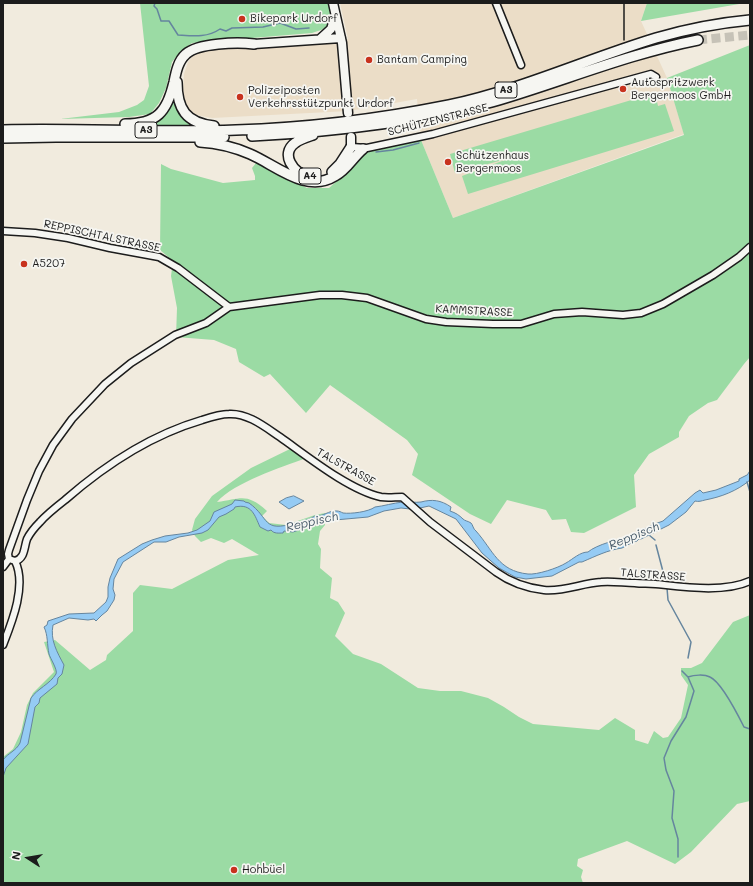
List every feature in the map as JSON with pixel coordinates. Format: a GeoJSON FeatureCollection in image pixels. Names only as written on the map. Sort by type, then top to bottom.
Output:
{"type":"FeatureCollection","features":[{"type":"Feature","properties":{"kind":"highway","name":"A3"},"geometry":{"type":"LineString","coordinates":[[3,130],[205,131],[261,129],[362,119],[452,104],[505,90],[656,38],[701,27],[750,20]]}},
{"type":"Feature","properties":{"kind":"highway","name":"A3"},"geometry":{"type":"LineString","coordinates":[[3,138],[235,136],[330,130],[432,115],[479,105],[526,92],[634,55],[698,40]]}},
{"type":"Feature","properties":{"kind":"highway"},"geometry":{"type":"LineString","coordinates":[[87,130],[97,124],[134,124],[150,120],[161,113],[165,109],[174,92],[181,65],[194,52],[206,48],[254,44]]}},
{"type":"Feature","properties":{"kind":"highway"},"geometry":{"type":"LineString","coordinates":[[174,92],[184,113],[199,123],[215,126],[242,126],[261,129]]}},
{"type":"Feature","properties":{"kind":"highway","name":"A4"},"geometry":{"type":"LineString","coordinates":[[330,130],[301,139],[292,146],[289,160],[294,169],[299,173],[310,176],[324,175],[340,164],[350,147]]}},
{"type":"Feature","properties":{"kind":"highway","name":"A4"},"geometry":{"type":"LineString","coordinates":[[151,137],[164,141],[206,142],[232,148],[258,157],[289,174],[308,181],[320,182],[336,176],[363,149]]}},
{"type":"Feature","properties":{"kind":"highway"},"geometry":{"type":"LineString","coordinates":[[343,170],[350,156],[350,147]]}},
{"type":"Feature","properties":{"kind":"main road"},"geometry":{"type":"LineString","coordinates":[[334,7],[341,38],[348,113]]}},
{"type":"Feature","properties":{"kind":"main road"},"geometry":{"type":"LineString","coordinates":[[319,39],[327,34],[333,26],[334,7]]}},
{"type":"Feature","properties":{"kind":"main road"},"geometry":{"type":"LineString","coordinates":[[254,44],[341,38]]}},
{"type":"Feature","properties":{"kind":"main road"},"geometry":{"type":"LineString","coordinates":[[350,147],[351,137]]}},
{"type":"Feature","properties":{"kind":"street"},"geometry":{"type":"LineString","coordinates":[[496,3],[521,65]]}},
{"type":"Feature","properties":{"kind":"street","name":"SCHÜTZENSTRASSE"},"geometry":{"type":"LineString","coordinates":[[350,147],[363,149],[433,134],[651,74],[656,76]]}},
{"type":"Feature","properties":{"kind":"street","name":"REPPISCHTALSTRASSE"},"geometry":{"type":"LineString","coordinates":[[3,231],[35,233],[68,238],[110,248],[159,257],[178,268],[229,307]]}},
{"type":"Feature","properties":{"kind":"street","name":"KAMMSTRASSE"},"geometry":{"type":"LineString","coordinates":[[229,307],[320,295],[342,295],[367,298],[426,319],[446,322],[521,324],[554,314],[582,312],[623,316],[641,313],[663,304],[713,275],[739,257],[750,247]]}},
{"type":"Feature","properties":{"kind":"street"},"geometry":{"type":"LineString","coordinates":[[3,645],[18,594],[19,578],[8,554],[9,550],[34,483],[53,445],[72,419],[105,384],[131,363],[175,336],[206,323],[229,307]]}},
{"type":"Feature","properties":{"kind":"street","name":"TALSTRASSE"},"geometry":{"type":"LineString","coordinates":[[12,560],[21,559],[28,539],[39,522],[100,471],[149,441],[170,431],[225,414],[241,415],[270,430],[316,463],[362,490],[382,497],[402,497],[419,513],[502,576],[518,583],[540,589],[561,590],[604,582],[709,588],[735,586],[750,581]]}},
{"type":"Feature","properties":{"kind":"street"},"geometry":{"type":"LineString","coordinates":[[3,567],[12,560]]}},
{"type":"Feature","properties":{"kind":"shaded area"},"geometry":{"type":"Polygon","coordinates":[[[340,3],[647,3],[641,21],[667,78],[684,134],[453,218],[421,140],[417,99],[349,111],[212,118],[196,115],[189,111],[185,105],[183,91],[184,74],[188,62],[194,55],[204,51],[348,39],[340,3]]]}},
{"type":"Feature","properties":{"kind":"green space"},"geometry":{"type":"Polygon","coordinates":[[[140,3],[329,3],[333,14],[331,24],[312,33],[192,43],[180,52],[172,62],[166,88],[159,103],[150,114],[129,117],[60,119],[119,112],[137,105],[144,100],[149,86],[140,3]]]}},
{"type":"Feature","properties":{"kind":"green space"},"geometry":{"type":"Polygon","coordinates":[[[647,3],[745,3],[641,21],[647,3]]]}},
{"type":"Feature","properties":{"kind":"green space"},"geometry":{"type":"Polygon","coordinates":[[[750,45],[750,357],[717,400],[708,403],[689,416],[679,432],[679,437],[649,454],[634,475],[636,507],[584,533],[571,532],[566,519],[552,520],[546,510],[507,500],[491,524],[470,514],[412,475],[418,454],[407,440],[330,385],[306,413],[270,374],[264,377],[239,362],[236,349],[214,340],[176,337],[177,308],[171,276],[173,261],[160,250],[161,164],[171,169],[223,183],[255,180],[252,168],[256,163],[307,188],[329,188],[346,173],[359,157],[373,150],[421,140],[453,218],[684,135],[667,78],[750,45]]]}},
{"type":"Feature","properties":{"kind":"green space"},"geometry":{"type":"Polygon","coordinates":[[[655,93],[658,106],[665,104],[674,131],[468,194],[462,176],[510,158],[455,173],[450,154],[655,93]]]}},
{"type":"Feature","properties":{"kind":"green space"},"geometry":{"type":"Polygon","coordinates":[[[176,94],[194,126],[152,125],[162,117],[176,94]]]}},
{"type":"Feature","properties":{"kind":"green space"},"geometry":{"type":"Polygon","coordinates":[[[292,448],[306,458],[246,482],[235,488],[217,502],[243,498],[254,501],[267,511],[262,516],[269,523],[286,525],[325,513],[325,525],[320,531],[318,544],[321,549],[320,568],[332,578],[330,598],[338,602],[345,613],[335,636],[353,654],[381,664],[418,688],[440,691],[461,691],[488,698],[533,724],[599,730],[615,718],[635,730],[635,740],[648,744],[654,731],[663,738],[668,737],[681,718],[688,685],[681,675],[681,668],[691,668],[702,663],[733,622],[750,615],[750,801],[737,804],[691,852],[675,864],[627,841],[578,859],[577,866],[583,870],[581,877],[583,883],[3,883],[3,757],[13,749],[21,732],[27,705],[33,693],[54,672],[44,642],[55,640],[90,670],[106,660],[107,655],[133,631],[133,593],[140,585],[172,589],[228,560],[259,555],[232,539],[224,543],[211,538],[201,542],[192,530],[195,519],[212,496],[251,468],[292,448]]]}},
{"type":"Feature","properties":{"kind":"water","name":"Reppisch"},"geometry":{"type":"Polygon","coordinates":[[[750,471],[750,480],[740,487],[717,497],[695,501],[686,512],[669,525],[637,541],[622,548],[579,562],[552,576],[526,579],[515,577],[499,568],[482,553],[456,519],[429,506],[420,508],[419,510],[401,508],[384,511],[368,517],[335,520],[293,532],[284,531],[283,533],[274,532],[271,530],[268,531],[260,527],[252,511],[241,506],[235,507],[219,517],[208,530],[202,533],[179,537],[166,542],[154,542],[123,562],[114,579],[114,600],[107,611],[96,621],[94,619],[88,620],[69,618],[53,625],[53,641],[64,665],[62,674],[58,678],[57,684],[40,698],[39,703],[35,707],[28,744],[6,768],[3,777],[3,760],[20,743],[31,698],[56,674],[55,667],[49,654],[44,627],[47,625],[48,621],[69,614],[94,613],[106,602],[110,578],[118,559],[142,544],[152,540],[197,530],[210,521],[214,512],[232,504],[235,500],[249,503],[271,525],[284,526],[334,511],[355,513],[399,502],[433,500],[451,507],[450,511],[456,513],[464,520],[471,523],[474,529],[503,564],[518,572],[532,574],[558,567],[579,554],[588,552],[602,544],[630,538],[631,536],[652,525],[663,521],[700,490],[703,493],[716,490],[739,481],[739,479],[747,475],[750,471]]]}},
{"type":"Feature","properties":{"kind":"water"},"geometry":{"type":"Polygon","coordinates":[[[294,496],[304,501],[289,509],[279,502],[286,498],[294,496]]]}},
{"type":"Feature","properties":{"kind":"waterway"},"geometry":{"type":"LineString","coordinates":[[155,3],[154,6],[157,9],[161,21],[169,21],[178,35],[200,36],[210,34],[220,29],[226,31],[232,28],[263,27],[280,23],[296,29],[309,28]]}},
{"type":"Feature","properties":{"kind":"waterway"},"geometry":{"type":"LineString","coordinates":[[376,152],[393,150],[419,143]]}},
{"type":"Feature","properties":{"kind":"waterway"},"geometry":{"type":"LineString","coordinates":[[747,482],[750,492]]}},
{"type":"Feature","properties":{"kind":"waterway","name":"Reppisch"},"geometry":{"type":"LineString","coordinates":[[649,535],[655,540]]}},
{"type":"Feature","properties":{"kind":"waterway"},"geometry":{"type":"LineString","coordinates":[[656,545],[666,583]]}},
{"type":"Feature","properties":{"kind":"waterway"},"geometry":{"type":"LineString","coordinates":[[667,588],[668,600],[691,642],[688,658]]}},
{"type":"Feature","properties":{"kind":"waterway"},"geometry":{"type":"LineString","coordinates":[[678,857],[678,839],[672,818],[674,791],[666,770],[664,758],[671,741],[686,717],[694,691],[688,677],[682,671]]}},
{"type":"Feature","properties":{"kind":"waterway"},"geometry":{"type":"LineString","coordinates":[[688,677],[705,675],[714,680],[729,699],[744,727],[750,729]]}},
{"type":"Feature","properties":{"kind":"tunnel"},"geometry":{"type":"LineString","coordinates":[[698,40],[750,35]]}},
{"type":"Feature","properties":{"kind":"railway"},"geometry":{"type":"LineString","coordinates":[[624,3],[624,40]]}},
{"type":"Feature","properties":{"kind":"place","name":"Bikepark Urdorf"},"geometry":{"type":"Point","coordinates":[242,19]}},
{"type":"Feature","properties":{"kind":"place","name":"Bantam Camping"},"geometry":{"type":"Point","coordinates":[369,60]}},
{"type":"Feature","properties":{"kind":"place","name":"Autospritzwerk Bergermoos GmbH"},"geometry":{"type":"Point","coordinates":[623,89]}},
{"type":"Feature","properties":{"kind":"place","name":"Polizeiposten Verkehrsstützpunkt Urdorf"},"geometry":{"type":"Point","coordinates":[240,97]}},
{"type":"Feature","properties":{"kind":"place","name":"Schützenhaus Bergermoos"},"geometry":{"type":"Point","coordinates":[448,162]}},
{"type":"Feature","properties":{"kind":"place","name":"A5207"},"geometry":{"type":"Point","coordinates":[24,264]}},
{"type":"Feature","properties":{"kind":"place","name":"Hohbüel"},"geometry":{"type":"Point","coordinates":[234,870]}}]}
